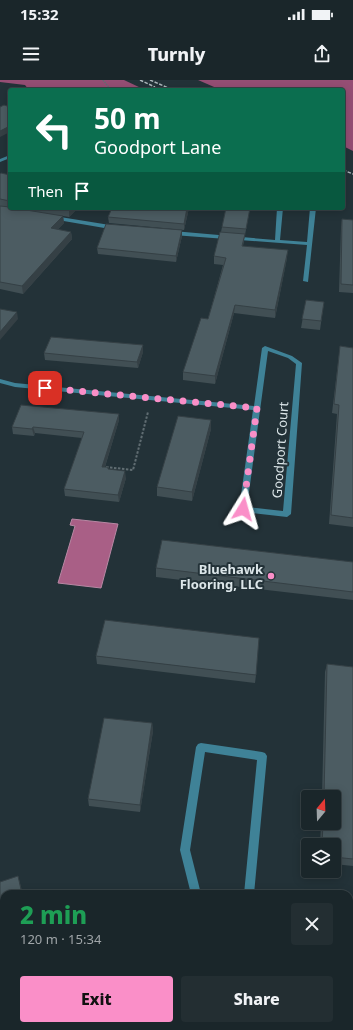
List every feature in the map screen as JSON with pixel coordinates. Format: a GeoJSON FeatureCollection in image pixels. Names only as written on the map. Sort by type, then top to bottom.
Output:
{"type":"FeatureCollection","features":[{"type":"Feature","properties":{"kind":"street"},"geometry":{"type":"LineString","coordinates":[[277,242],[280,210]]}},
{"type":"Feature","properties":{"kind":"street"},"geometry":{"type":"LineString","coordinates":[[306,281],[313,210]]}},
{"type":"Feature","properties":{"kind":"street"},"geometry":{"type":"LineString","coordinates":[[51,218],[126,228]]}},
{"type":"Feature","properties":{"kind":"street"},"geometry":{"type":"LineString","coordinates":[[166,232],[310,244]]}},
{"type":"Feature","properties":{"kind":"street","name":"Goodport Court"},"geometry":{"type":"LineString","coordinates":[[265,348],[290,357],[299,363],[288,514],[243,509],[257,408],[265,348]]}},
{"type":"Feature","properties":{"kind":"street"},"geometry":{"type":"LineString","coordinates":[[0,381],[15,385],[257,408]]}},
{"type":"Feature","properties":{"kind":"street"},"geometry":{"type":"LineString","coordinates":[[195,890],[185,850],[201,747],[262,756],[249,890]]}},
{"type":"Feature","properties":{"kind":"path"},"geometry":{"type":"LineString","coordinates":[[103,80],[109,88]]}},
{"type":"Feature","properties":{"kind":"path"},"geometry":{"type":"LineString","coordinates":[[105,467],[133,470],[151,398]]}},
{"type":"Feature","properties":{"kind":"shaded area"},"geometry":{"type":"Polygon","coordinates":[[[0,80],[124,80],[141,88],[27,88],[25,85],[0,82],[0,80]]]}},
{"type":"Feature","properties":{"kind":"shaded area"},"geometry":{"type":"Polygon","coordinates":[[[198,80],[353,80],[353,151],[345,147],[345,88],[216,88],[198,80]]]}},
{"type":"Feature","properties":{"kind":"shaded area"},"geometry":{"type":"Polygon","coordinates":[[[72,519],[118,524],[101,588],[58,583],[75,526],[70,525],[72,519]]]}},
{"type":"Feature","properties":{"kind":"building"},"geometry":{"type":"Polygon","coordinates":[[[4,105],[8,106],[8,127],[0,131],[0,107],[4,105]]]}},
{"type":"Feature","properties":{"kind":"building"},"geometry":{"type":"Polygon","coordinates":[[[0,174],[8,175],[8,201],[0,199],[0,174]]]}},
{"type":"Feature","properties":{"kind":"building"},"geometry":{"type":"Polygon","coordinates":[[[0,206],[8,207],[8,210],[26,210],[63,216],[51,228],[71,232],[22,286],[0,282],[0,206]]]}},
{"type":"Feature","properties":{"kind":"building"},"geometry":{"type":"Polygon","coordinates":[[[111,210],[187,210],[184,224],[108,217],[111,210]]]}},
{"type":"Feature","properties":{"kind":"building"},"geometry":{"type":"Polygon","coordinates":[[[226,210],[250,210],[246,229],[222,227],[226,210]]]}},
{"type":"Feature","properties":{"kind":"building"},"geometry":{"type":"Polygon","coordinates":[[[342,219],[353,220],[353,285],[341,284],[342,219]]]}},
{"type":"Feature","properties":{"kind":"building"},"geometry":{"type":"Polygon","coordinates":[[[106,224],[182,230],[176,256],[97,248],[106,224]]]}},
{"type":"Feature","properties":{"kind":"building"},"geometry":{"type":"Polygon","coordinates":[[[220,232],[245,234],[242,246],[288,250],[275,310],[235,305],[215,376],[183,372],[201,318],[208,319],[226,258],[214,256],[220,232]]]}},
{"type":"Feature","properties":{"kind":"building"},"geometry":{"type":"Polygon","coordinates":[[[306,300],[324,302],[321,321],[302,319],[306,300]]]}},
{"type":"Feature","properties":{"kind":"building"},"geometry":{"type":"Polygon","coordinates":[[[0,309],[17,312],[0,332],[0,309]]]}},
{"type":"Feature","properties":{"kind":"building"},"geometry":{"type":"Polygon","coordinates":[[[51,337],[143,345],[137,362],[44,353],[51,337]]]}},
{"type":"Feature","properties":{"kind":"building"},"geometry":{"type":"Polygon","coordinates":[[[340,346],[353,348],[353,518],[331,515],[339,405],[334,404],[340,346]]]}},
{"type":"Feature","properties":{"kind":"building"},"geometry":{"type":"Polygon","coordinates":[[[21,405],[119,414],[102,467],[125,471],[118,495],[64,489],[84,432],[33,427],[32,429],[12,427],[21,405]]]}},
{"type":"Feature","properties":{"kind":"building"},"geometry":{"type":"Polygon","coordinates":[[[178,416],[211,420],[192,492],[157,487],[178,416]]]}},
{"type":"Feature","properties":{"kind":"building"},"geometry":{"type":"Polygon","coordinates":[[[162,540],[353,562],[353,592],[156,568],[162,540]]]}},
{"type":"Feature","properties":{"kind":"building"},"geometry":{"type":"Polygon","coordinates":[[[105,620],[259,638],[256,675],[96,656],[105,620]]]}},
{"type":"Feature","properties":{"kind":"building"},"geometry":{"type":"Polygon","coordinates":[[[327,664],[353,667],[353,859],[341,858],[341,838],[322,838],[323,830],[341,830],[341,790],[324,790],[327,664]]]}},
{"type":"Feature","properties":{"kind":"building"},"geometry":{"type":"Polygon","coordinates":[[[104,718],[152,723],[140,805],[88,799],[104,718]]]}},
{"type":"Feature","properties":{"kind":"building"},"geometry":{"type":"Polygon","coordinates":[[[18,876],[21,890],[0,890],[0,882],[18,876]]]}},
{"type":"Feature","properties":{"kind":"railway"},"geometry":{"type":"LineString","coordinates":[[140,80],[155,87]]}},
{"type":"Feature","properties":{"kind":"railway"},"geometry":{"type":"LineString","coordinates":[[150,80],[168,88]]}},
{"type":"Feature","properties":{"kind":"railway"},"geometry":{"type":"LineString","coordinates":[[345,171],[353,174]]}},
{"type":"Feature","properties":{"kind":"place","name":"Bluehawk Flooring, LLC"},"geometry":{"type":"Point","coordinates":[271,576]}},
{"type":"Feature","properties":{"kind":"route"},"geometry":{"type":"LineString","coordinates":[[45,388],[257,408],[243,509]]}}]}
